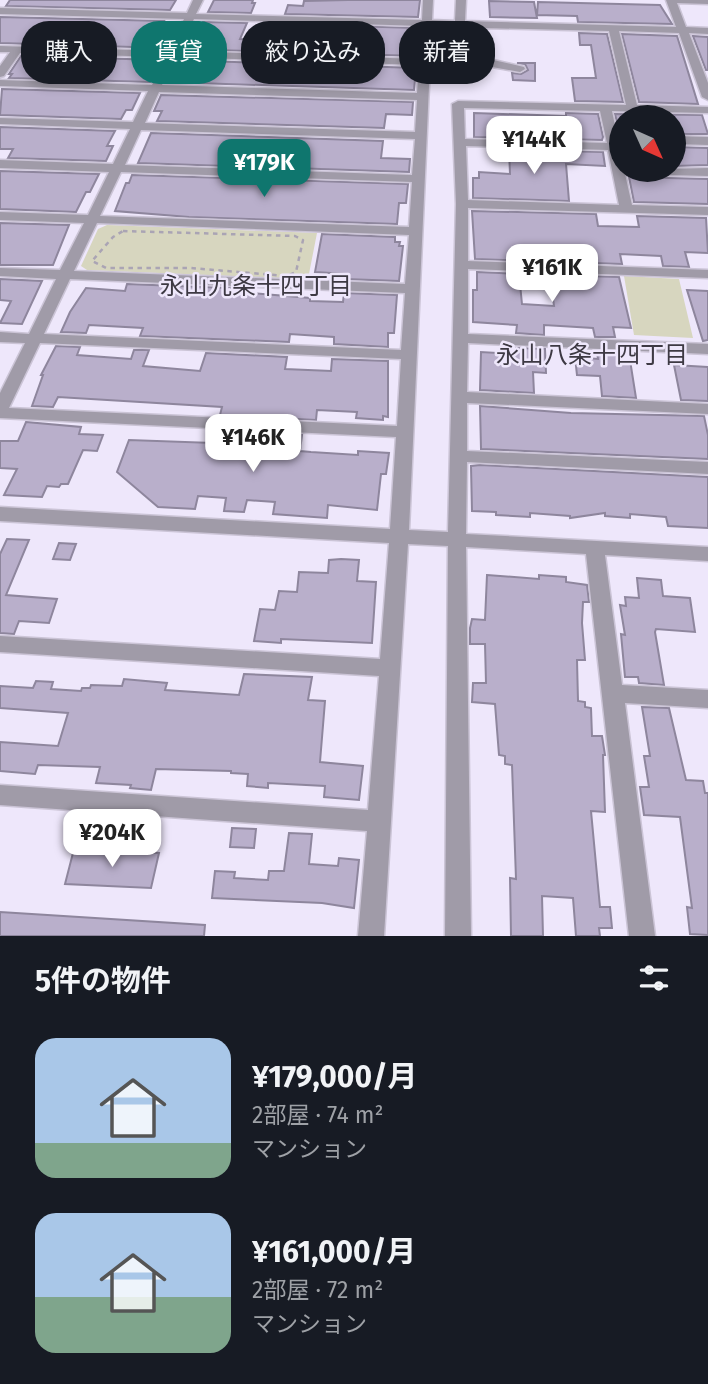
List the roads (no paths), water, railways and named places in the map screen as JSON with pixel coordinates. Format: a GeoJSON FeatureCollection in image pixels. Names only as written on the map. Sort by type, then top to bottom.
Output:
{"type":"FeatureCollection","features":[{"type":"Feature","properties":{"kind":"street"},"geometry":{"type":"LineString","coordinates":[[189,21],[198,0]]}},
{"type":"Feature","properties":{"kind":"street"},"geometry":{"type":"LineString","coordinates":[[427,21],[428,0]]}},
{"type":"Feature","properties":{"kind":"street"},"geometry":{"type":"LineString","coordinates":[[460,21],[461,0]]}},
{"type":"Feature","properties":{"kind":"street"},"geometry":{"type":"LineString","coordinates":[[708,1],[672,0],[708,97]]}},
{"type":"Feature","properties":{"kind":"street"},"geometry":{"type":"LineString","coordinates":[[0,11],[399,22]]}},
{"type":"Feature","properties":{"kind":"street"},"geometry":{"type":"LineString","coordinates":[[495,25],[708,31]]}},
{"type":"Feature","properties":{"kind":"street"},"geometry":{"type":"LineString","coordinates":[[613,28],[632,105]]}},
{"type":"Feature","properties":{"kind":"street"},"geometry":{"type":"LineString","coordinates":[[0,49],[131,53]]}},
{"type":"Feature","properties":{"kind":"street"},"geometry":{"type":"LineString","coordinates":[[0,74],[17,50]]}},
{"type":"Feature","properties":{"kind":"street"},"geometry":{"type":"LineString","coordinates":[[227,56],[399,61]]}},
{"type":"Feature","properties":{"kind":"street"},"geometry":{"type":"LineString","coordinates":[[495,65],[520,69]]}},
{"type":"Feature","properties":{"kind":"street"},"geometry":{"type":"LineString","coordinates":[[0,83],[424,97]]}},
{"type":"Feature","properties":{"kind":"street"},"geometry":{"type":"LineString","coordinates":[[156,84],[0,412],[404,432]]}},
{"type":"Feature","properties":{"kind":"street"},"geometry":{"type":"LineString","coordinates":[[371,936],[399,538],[425,84]]}},
{"type":"Feature","properties":{"kind":"street"},"geometry":{"type":"LineString","coordinates":[[458,936],[457,541],[462,204],[458,104],[609,107]]}},
{"type":"Feature","properties":{"kind":"street"},"geometry":{"type":"LineString","coordinates":[[605,107],[609,121]]}},
{"type":"Feature","properties":{"kind":"street"},"geometry":{"type":"LineString","coordinates":[[686,109],[708,110]]}},
{"type":"Feature","properties":{"kind":"street"},"geometry":{"type":"LineString","coordinates":[[0,121],[422,136]]}},
{"type":"Feature","properties":{"kind":"street"},"geometry":{"type":"LineString","coordinates":[[686,140],[708,141]]}},
{"type":"Feature","properties":{"kind":"street"},"geometry":{"type":"LineString","coordinates":[[459,142],[609,141]]}},
{"type":"Feature","properties":{"kind":"street"},"geometry":{"type":"LineString","coordinates":[[0,164],[420,179]]}},
{"type":"Feature","properties":{"kind":"street"},"geometry":{"type":"LineString","coordinates":[[686,172],[708,172]]}},
{"type":"Feature","properties":{"kind":"street"},"geometry":{"type":"LineString","coordinates":[[621,182],[626,208]]}},
{"type":"Feature","properties":{"kind":"street"},"geometry":{"type":"LineString","coordinates":[[462,204],[708,211]]}},
{"type":"Feature","properties":{"kind":"street"},"geometry":{"type":"LineString","coordinates":[[0,216],[416,231]]}},
{"type":"Feature","properties":{"kind":"street"},"geometry":{"type":"LineString","coordinates":[[460,265],[708,274]]}},
{"type":"Feature","properties":{"kind":"street"},"geometry":{"type":"LineString","coordinates":[[0,272],[412,289]]}},
{"type":"Feature","properties":{"kind":"street"},"geometry":{"type":"LineString","coordinates":[[0,337],[408,355]]}},
{"type":"Feature","properties":{"kind":"street"},"geometry":{"type":"LineString","coordinates":[[459,338],[708,349]]}},
{"type":"Feature","properties":{"kind":"street"},"geometry":{"type":"LineString","coordinates":[[459,397],[708,409]]}},
{"type":"Feature","properties":{"kind":"street"},"geometry":{"type":"LineString","coordinates":[[459,456],[708,468]]}},
{"type":"Feature","properties":{"kind":"street"},"geometry":{"type":"LineString","coordinates":[[0,514],[708,554]]}},
{"type":"Feature","properties":{"kind":"street"},"geometry":{"type":"LineString","coordinates":[[595,548],[642,936]]}},
{"type":"Feature","properties":{"kind":"street"},"geometry":{"type":"LineString","coordinates":[[0,644],[390,668]]}},
{"type":"Feature","properties":{"kind":"street"},"geometry":{"type":"LineString","coordinates":[[612,693],[708,699]]}},
{"type":"Feature","properties":{"kind":"street"},"geometry":{"type":"LineString","coordinates":[[0,795],[378,821]]}},
{"type":"Feature","properties":{"kind":"district","name":"永山九条十四丁目"},"geometry":{"type":"Point","coordinates":[256,286]}},
{"type":"Feature","properties":{"kind":"district","name":"永山八条十四丁目"},"geometry":{"type":"Point","coordinates":[592,355]}}]}
